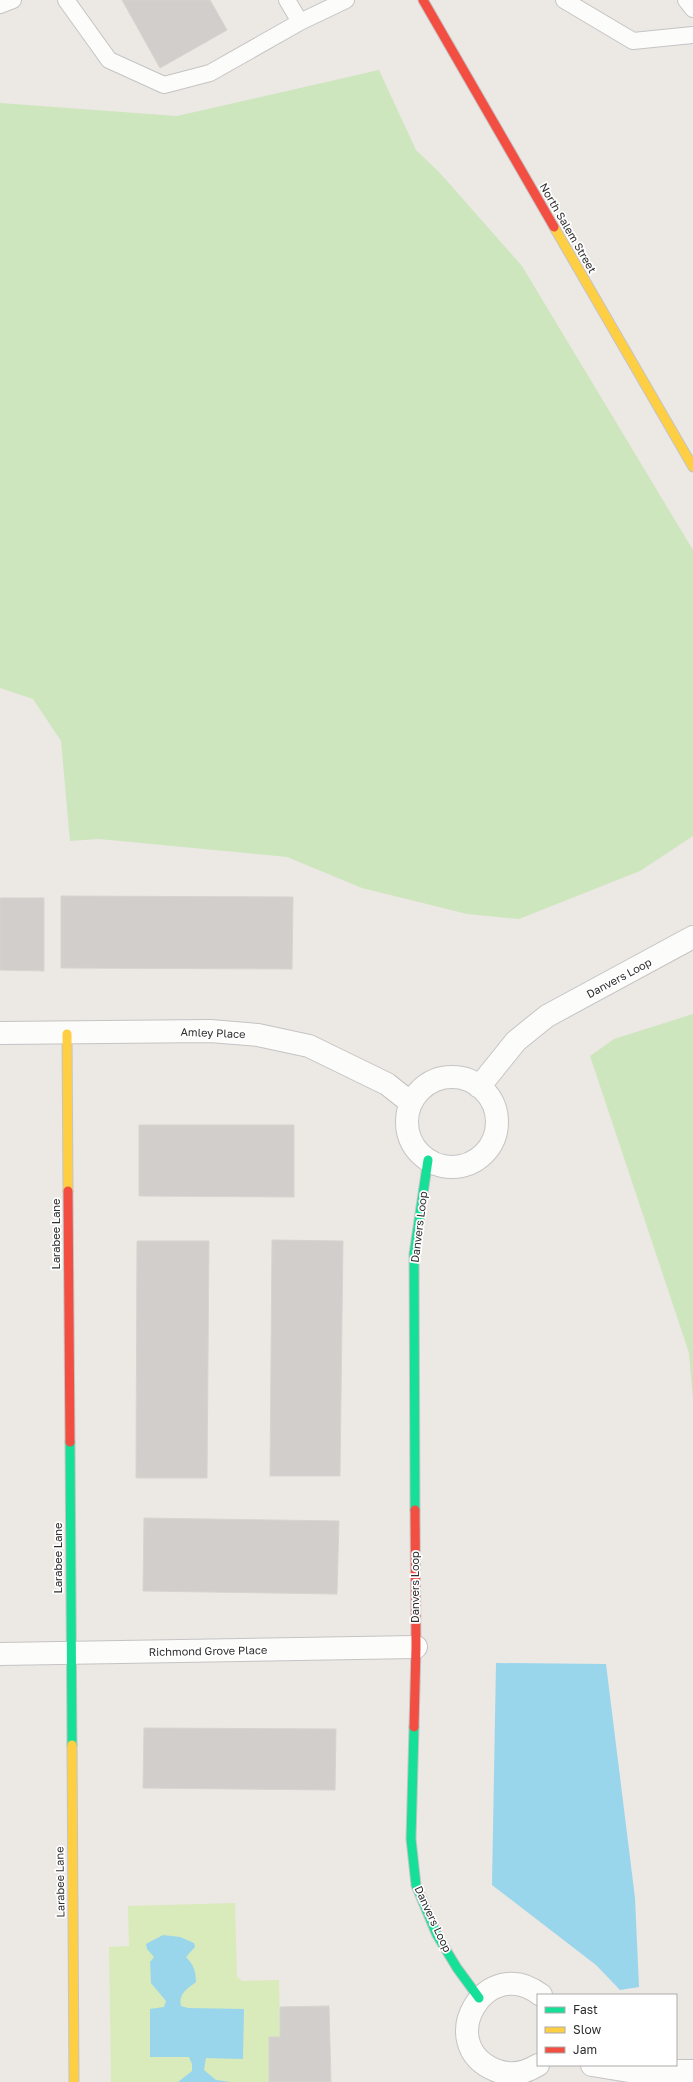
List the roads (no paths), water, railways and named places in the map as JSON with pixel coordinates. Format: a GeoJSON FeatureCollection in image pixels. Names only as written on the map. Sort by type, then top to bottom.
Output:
{"type":"FeatureCollection","features":[{"type":"Feature","properties":{"kind":"street","name":"North Salem Street"},"geometry":{"type":"LineString","coordinates":[[423,0],[693,467]]}},
{"type":"Feature","properties":{"kind":"street","name":"Danvers Loop"},"geometry":{"type":"LineString","coordinates":[[478,1087],[516,1041],[547,1016],[693,936]]}},
{"type":"Feature","properties":{"kind":"street","name":"Amley Place"},"geometry":{"type":"LineString","coordinates":[[0,1033],[67,1034],[210,1031],[258,1035],[309,1046],[387,1084],[411,1102]]}},
{"type":"Feature","properties":{"kind":"street","name":"Larabee Lane"},"geometry":{"type":"LineString","coordinates":[[67,1034],[74,2082]]}},
{"type":"Feature","properties":{"kind":"street"},"geometry":{"type":"LineString","coordinates":[[445,1077],[459,1077],[478,1087],[485,1091],[493,1103],[496,1117],[495,1131],[490,1144],[481,1156],[469,1163],[455,1166],[441,1166],[428,1160],[418,1152],[411,1141],[407,1122],[411,1102],[419,1091],[431,1082],[445,1077]]}},
{"type":"Feature","properties":{"kind":"street","name":"Danvers Loop"},"geometry":{"type":"LineString","coordinates":[[428,1160],[414,1254],[416,1647],[411,1839],[416,1885],[438,1935],[457,1968],[479,1998]]}},
{"type":"Feature","properties":{"kind":"street","name":"Richmond Grove Place"},"geometry":{"type":"LineString","coordinates":[[0,1654],[416,1647]]}},
{"type":"Feature","properties":{"kind":"street"},"geometry":{"type":"LineString","coordinates":[[537,2066],[516,2074],[501,2072],[484,2074],[478,2059],[471,2048],[467,2036],[467,2022],[471,2010],[479,1998],[491,1989],[505,1984],[520,1984],[534,1989],[540,1994]]}},
{"type":"Feature","properties":{"kind":"street"},"geometry":{"type":"LineString","coordinates":[[598,2066],[629,2071],[693,2071]]}},
{"type":"Feature","properties":{"kind":"lane"},"geometry":{"type":"LineString","coordinates":[[0,5],[13,0]]}},
{"type":"Feature","properties":{"kind":"lane"},"geometry":{"type":"LineString","coordinates":[[66,0],[109,60],[164,85],[210,73],[300,22],[346,0]]}},
{"type":"Feature","properties":{"kind":"lane"},"geometry":{"type":"LineString","coordinates":[[287,0],[300,22]]}},
{"type":"Feature","properties":{"kind":"lane"},"geometry":{"type":"LineString","coordinates":[[564,0],[633,42],[693,35]]}},
{"type":"Feature","properties":{"kind":"lane"},"geometry":{"type":"LineString","coordinates":[[686,0],[693,9]]}},
{"type":"Feature","properties":{"kind":"water"},"geometry":{"type":"Polygon","coordinates":[[[496,1663],[606,1664],[635,1898],[639,1987],[620,1990],[596,1965],[492,1885],[496,1663]]]}},
{"type":"Feature","properties":{"kind":"water"},"geometry":{"type":"Polygon","coordinates":[[[163,1935],[180,1937],[194,1943],[195,1947],[186,1957],[194,1968],[196,1982],[182,1995],[180,2002],[181,2006],[188,2008],[244,2009],[243,2059],[206,2058],[204,2070],[216,2080],[231,2082],[178,2082],[192,2071],[192,2064],[189,2057],[150,2057],[150,2009],[164,2007],[166,2001],[151,1983],[150,1962],[154,1957],[147,1949],[146,1944],[163,1935]]]}}]}
